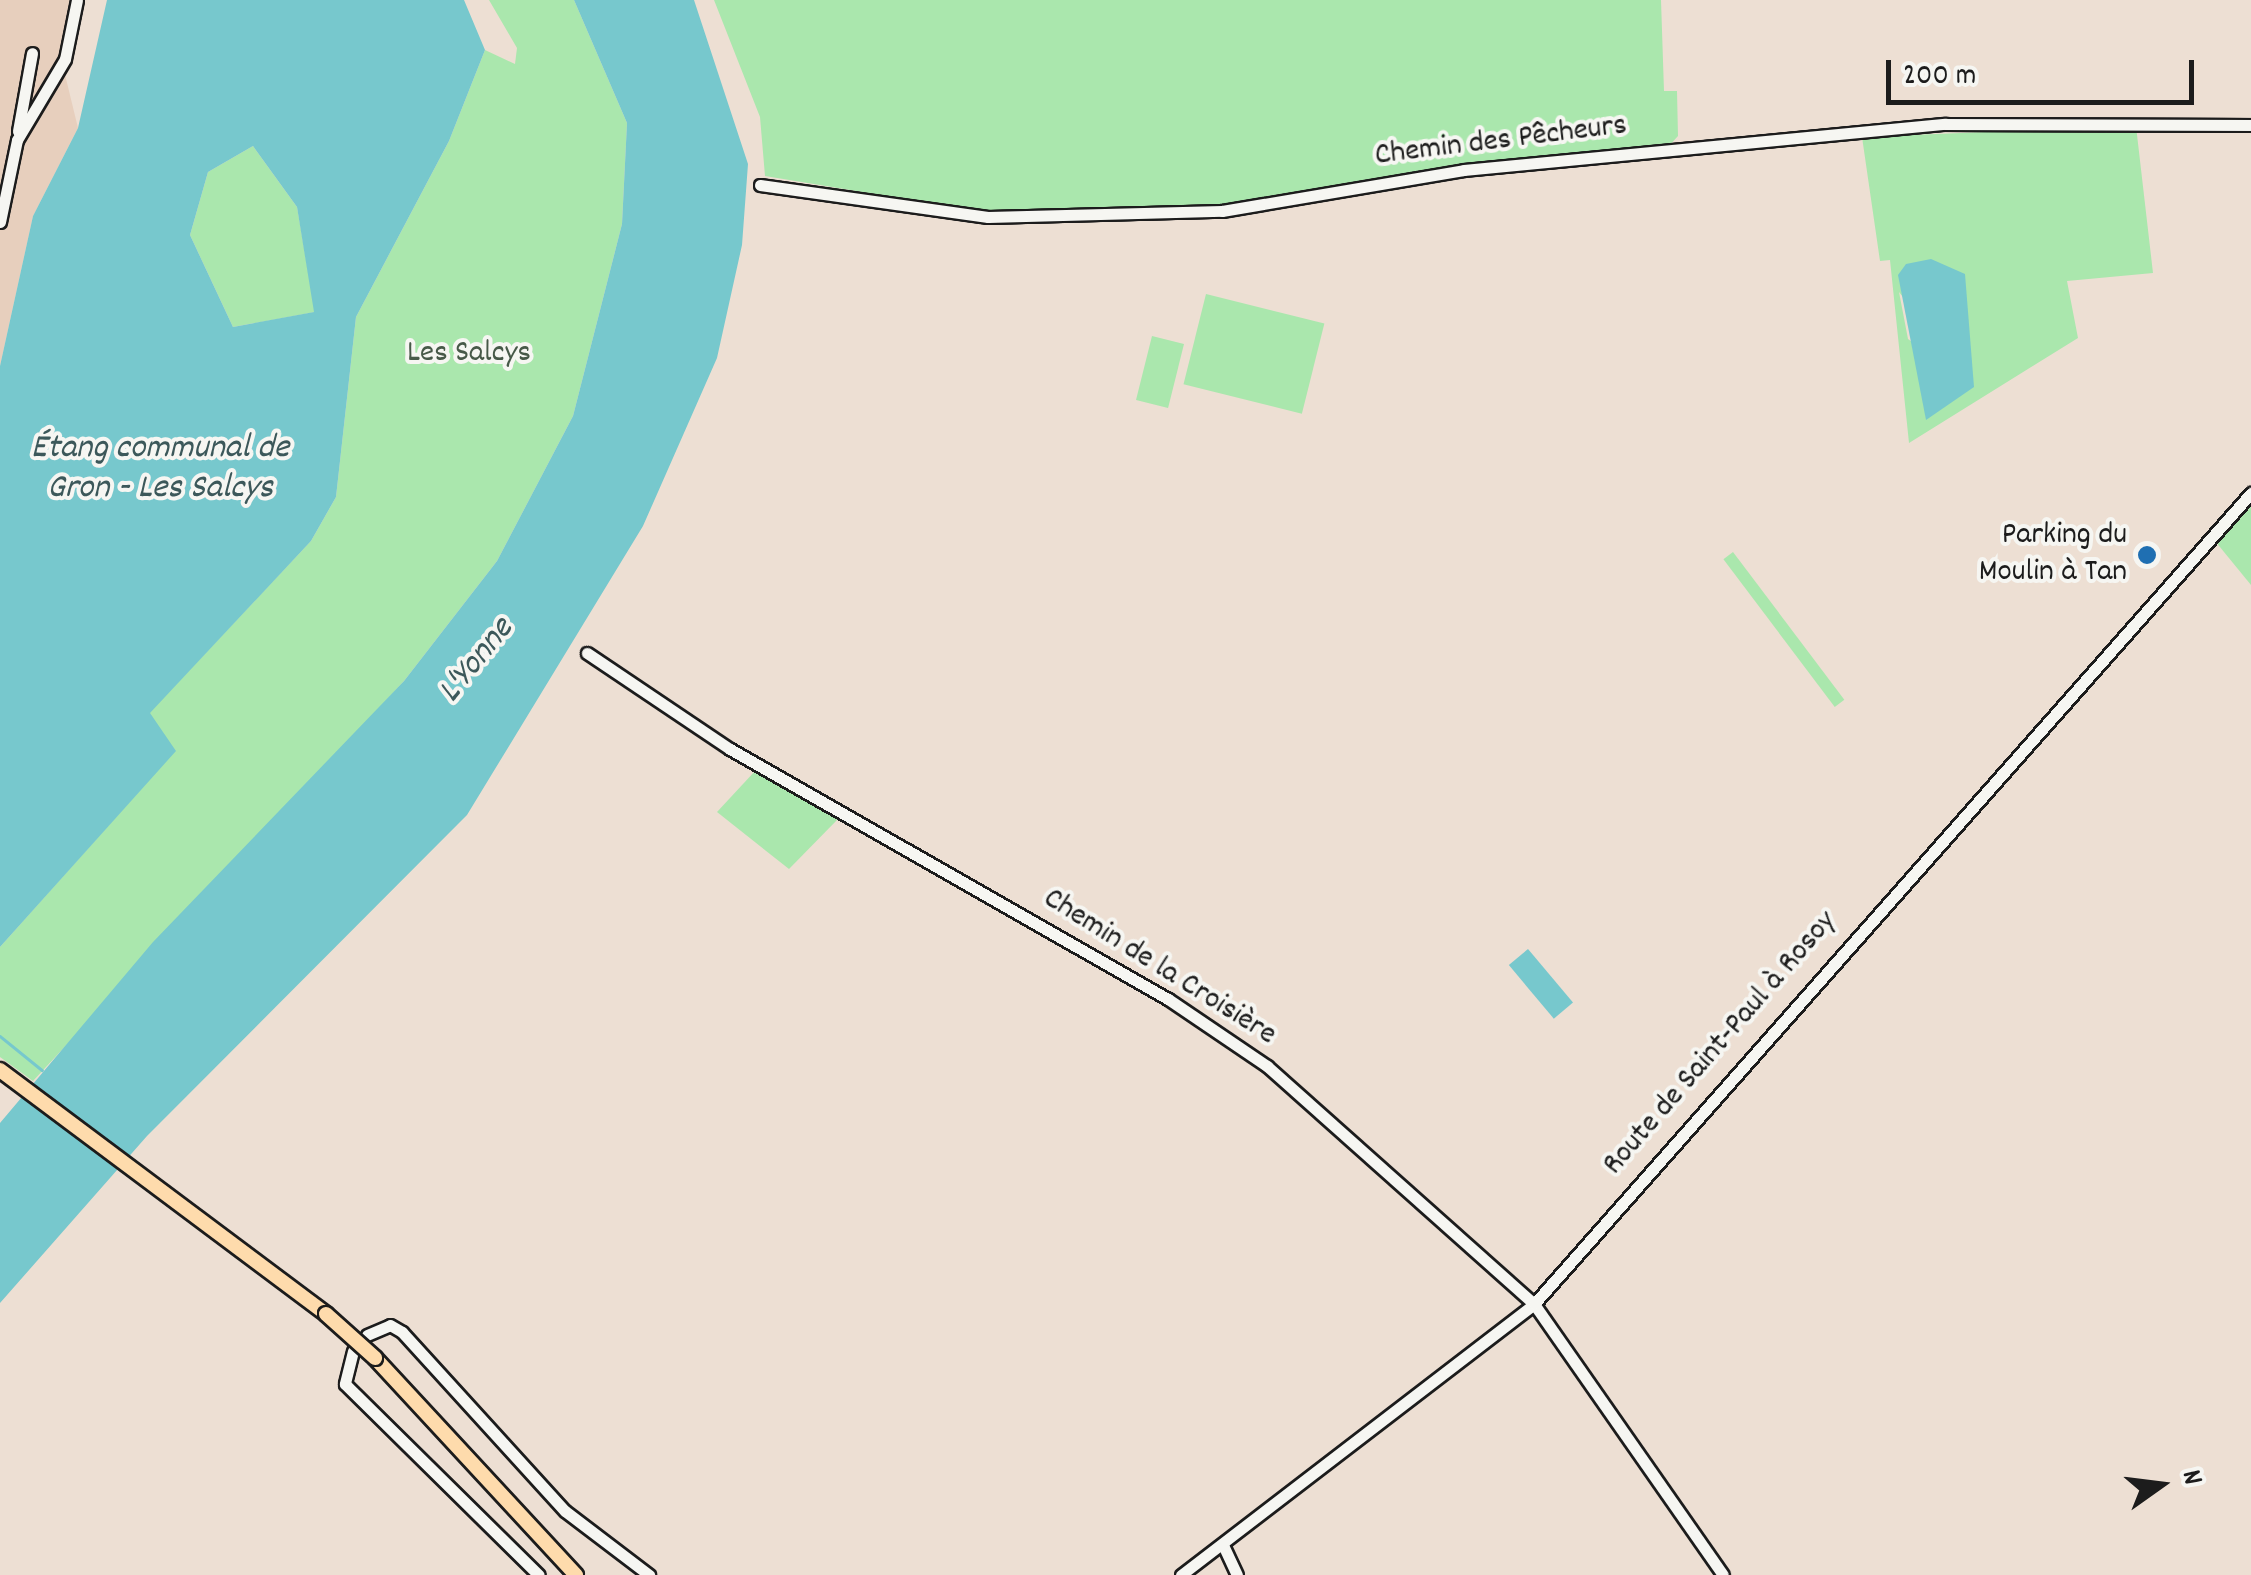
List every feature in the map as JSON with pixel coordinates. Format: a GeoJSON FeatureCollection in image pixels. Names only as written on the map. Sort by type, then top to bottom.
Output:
{"type":"FeatureCollection","features":[{"type":"Feature","properties":{"kind":"main road"},"geometry":{"type":"LineString","coordinates":[[2,1071],[150,1178],[326,1314],[375,1358],[576,1575]]}},
{"type":"Feature","properties":{"kind":"street"},"geometry":{"type":"LineString","coordinates":[[17,140],[65,59],[78,0]]}},
{"type":"Feature","properties":{"kind":"street"},"geometry":{"type":"LineString","coordinates":[[0,222],[32,53]]}},
{"type":"Feature","properties":{"kind":"street","name":"Chemin des Pêcheurs"},"geometry":{"type":"LineString","coordinates":[[760,185],[988,217],[1222,210],[1464,170],[1946,124],[2251,125]]}},
{"type":"Feature","properties":{"kind":"street","name":"Route de Saint-Paul à Rosoy"},"geometry":{"type":"LineString","coordinates":[[1181,1575],[1534,1304],[2251,493]]}},
{"type":"Feature","properties":{"kind":"street","name":"Chemin de la Croisière"},"geometry":{"type":"LineString","coordinates":[[587,653],[730,750],[1233,1039],[1534,1304],[1723,1575]]}},
{"type":"Feature","properties":{"kind":"street"},"geometry":{"type":"LineString","coordinates":[[367,1335],[390,1326],[402,1332],[566,1511],[650,1575]]}},
{"type":"Feature","properties":{"kind":"street"},"geometry":{"type":"LineString","coordinates":[[352,1351],[345,1384],[538,1575]]}},
{"type":"Feature","properties":{"kind":"street"},"geometry":{"type":"LineString","coordinates":[[1223,1545],[1238,1575]]}},
{"type":"Feature","properties":{"kind":"shaded area"},"geometry":{"type":"Polygon","coordinates":[[[0,0],[72,0],[61,58],[78,128],[33,216],[0,366],[0,0]]]}},
{"type":"Feature","properties":{"kind":"green space","name":"Les Salcys"},"geometry":{"type":"Polygon","coordinates":[[[489,0],[574,0],[627,123],[622,224],[573,416],[497,561],[404,681],[33,1081],[0,1057],[0,947],[175,751],[149,713],[311,541],[336,497],[356,317],[449,141],[485,50],[515,64],[517,48],[489,0]]]}},
{"type":"Feature","properties":{"kind":"green space"},"geometry":{"type":"Polygon","coordinates":[[[714,0],[1661,0],[1664,91],[1677,91],[1678,136],[1668,147],[1249,205],[990,213],[765,176],[760,117],[714,0]]]}},
{"type":"Feature","properties":{"kind":"green space"},"geometry":{"type":"Polygon","coordinates":[[[2136,126],[2153,273],[2067,281],[2078,338],[1909,443],[1890,260],[1880,261],[1862,137],[2136,126]],[[1899,292],[1908,339],[1974,387],[1899,292]]]}},
{"type":"Feature","properties":{"kind":"green space"},"geometry":{"type":"Polygon","coordinates":[[[253,146],[297,207],[315,312],[233,327],[190,235],[208,172],[253,146]]]}},
{"type":"Feature","properties":{"kind":"green space"},"geometry":{"type":"Polygon","coordinates":[[[1206,294],[1324,324],[1302,414],[1184,384],[1206,294]]]}},
{"type":"Feature","properties":{"kind":"green space"},"geometry":{"type":"Polygon","coordinates":[[[1152,336],[1184,344],[1168,408],[1136,400],[1152,336]]]}},
{"type":"Feature","properties":{"kind":"green space"},"geometry":{"type":"Polygon","coordinates":[[[2251,500],[2251,585],[2215,541],[2251,500]]]}},
{"type":"Feature","properties":{"kind":"green space"},"geometry":{"type":"Polygon","coordinates":[[[1733,552],[1844,700],[1835,707],[1723,559],[1733,552]]]}},
{"type":"Feature","properties":{"kind":"green space"},"geometry":{"type":"Polygon","coordinates":[[[756,770],[839,818],[789,869],[717,812],[756,770]]]}},
{"type":"Feature","properties":{"kind":"water","name":"Étang communal de Gron - Les Salcys"},"geometry":{"type":"Polygon","coordinates":[[[107,0],[464,0],[485,50],[449,141],[356,317],[336,497],[311,541],[150,713],[176,751],[0,947],[0,366],[33,216],[78,128],[107,0]],[[253,146],[208,172],[190,235],[233,327],[314,312],[297,207],[253,146]]]}},
{"type":"Feature","properties":{"kind":"water","name":"L'Yonne"},"geometry":{"type":"Polygon","coordinates":[[[574,0],[694,0],[748,164],[742,245],[717,358],[643,526],[467,815],[147,1136],[0,1303],[0,1123],[153,942],[404,681],[497,561],[573,416],[622,224],[627,123],[574,0]]]}},
{"type":"Feature","properties":{"kind":"water"},"geometry":{"type":"Polygon","coordinates":[[[1931,259],[1965,274],[1974,387],[1926,420],[1898,275],[1906,264],[1931,259]]]}},
{"type":"Feature","properties":{"kind":"water"},"geometry":{"type":"Polygon","coordinates":[[[1528,949],[1573,1003],[1554,1019],[1509,965],[1528,949]]]}},
{"type":"Feature","properties":{"kind":"waterway"},"geometry":{"type":"LineString","coordinates":[[0,1036],[42,1070]]}},
{"type":"Feature","properties":{"kind":"place","name":"Parking du Moulin à Tan"},"geometry":{"type":"Point","coordinates":[2147,555]}}]}
